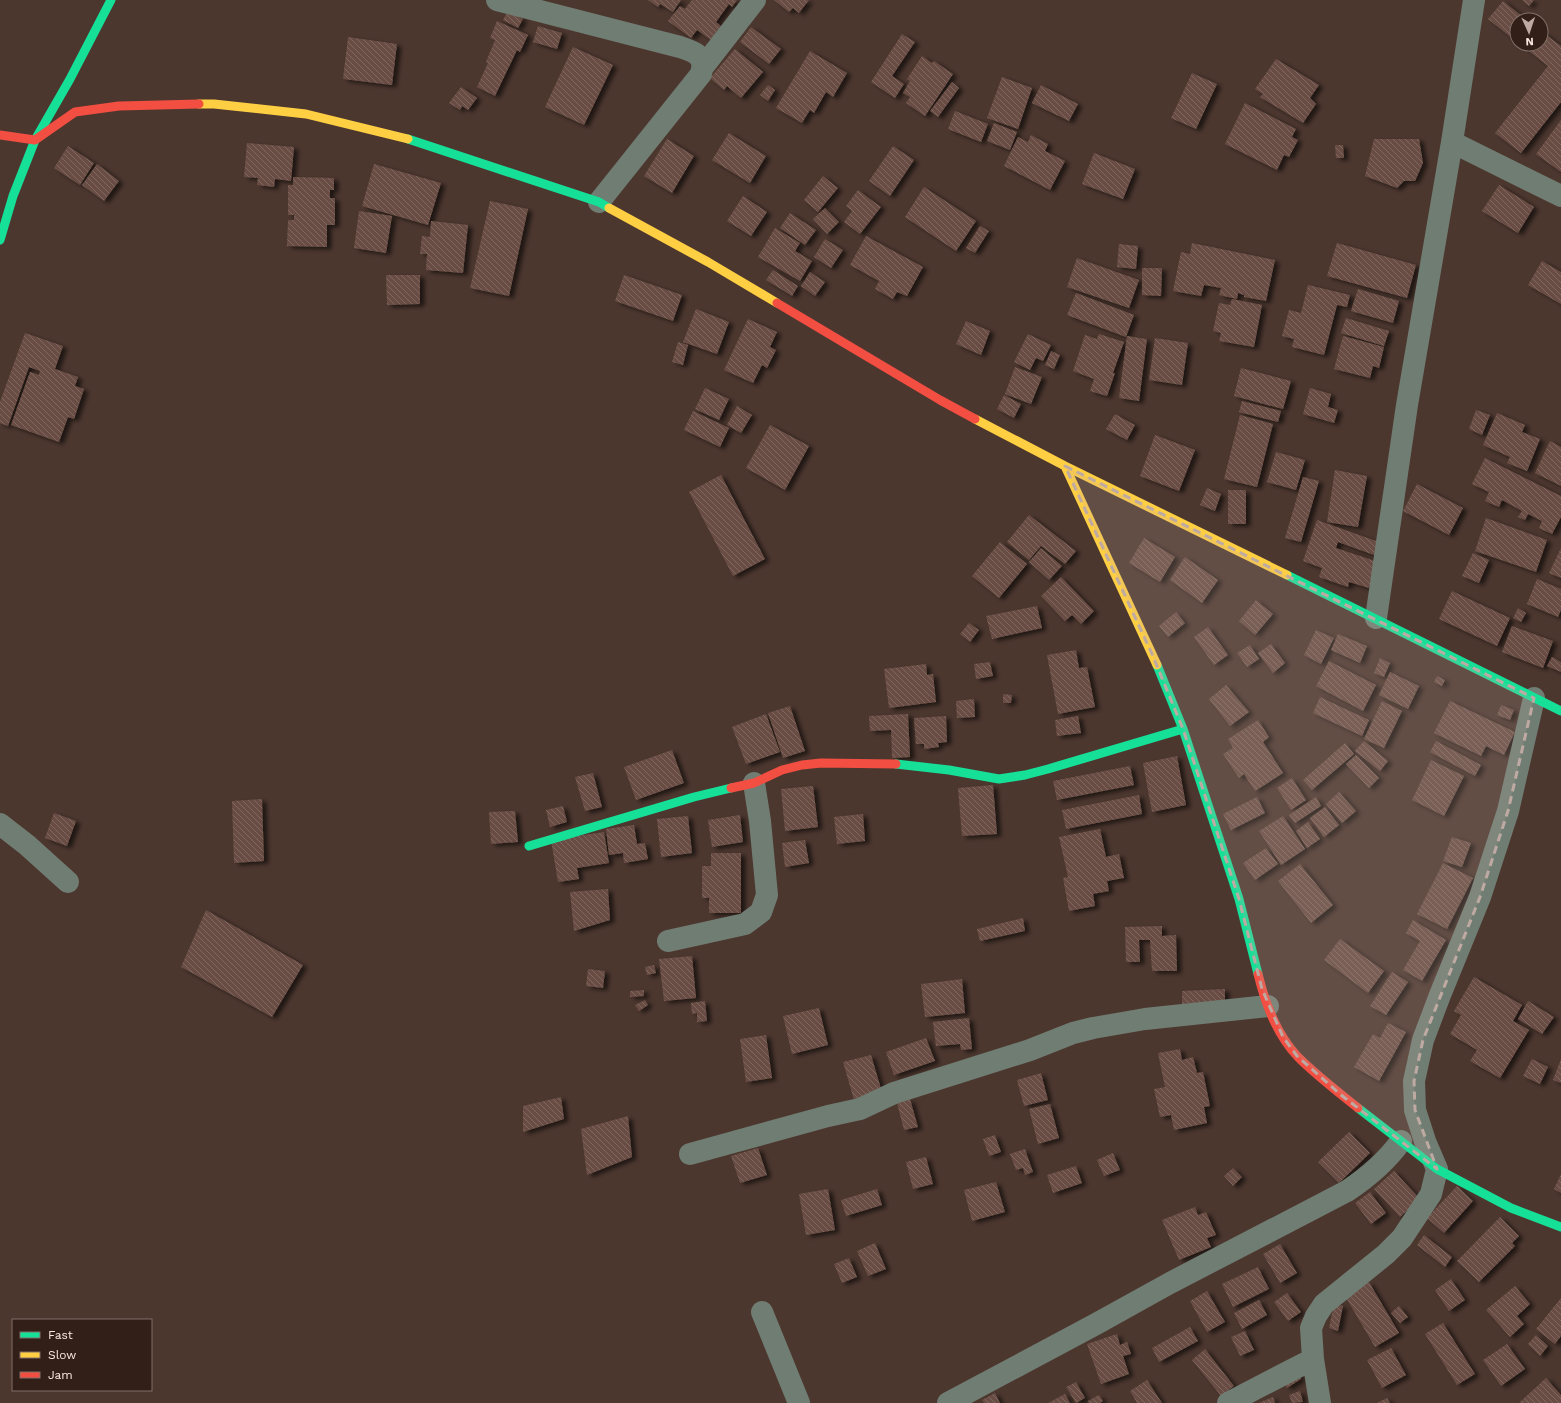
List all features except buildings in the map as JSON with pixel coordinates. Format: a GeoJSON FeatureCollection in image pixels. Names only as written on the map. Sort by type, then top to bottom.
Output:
{"type":"FeatureCollection","features":[{"type":"Feature","properties":{"kind":"street"},"geometry":{"type":"LineString","coordinates":[[0,240],[13,196],[35,140],[70,79],[112,0]]}},
{"type":"Feature","properties":{"kind":"street"},"geometry":{"type":"LineString","coordinates":[[497,0],[680,47],[699,55],[703,61],[703,67]]}},
{"type":"Feature","properties":{"kind":"street"},"geometry":{"type":"LineString","coordinates":[[599,202],[700,74],[703,67],[755,0]]}},
{"type":"Feature","properties":{"kind":"street"},"geometry":{"type":"LineString","coordinates":[[1376,618],[1407,406],[1452,142],[1474,0]]}},
{"type":"Feature","properties":{"kind":"street"},"geometry":{"type":"LineString","coordinates":[[0,135],[35,140],[75,112],[119,106],[214,104],[306,114],[422,142],[599,202],[708,262],[940,400],[1065,466],[1160,511],[1561,711]]}},
{"type":"Feature","properties":{"kind":"street"},"geometry":{"type":"LineString","coordinates":[[1452,142],[1561,196]]}},
{"type":"Feature","properties":{"kind":"street"},"geometry":{"type":"LineString","coordinates":[[1065,466],[1152,654],[1183,729],[1239,899],[1268,1006],[1283,1037],[1297,1056],[1341,1095],[1437,1170],[1511,1208],[1561,1227]]}},
{"type":"Feature","properties":{"kind":"street"},"geometry":{"type":"LineString","coordinates":[[1320,1403],[1313,1359],[1311,1328],[1316,1316],[1324,1304],[1386,1254],[1402,1238],[1431,1194],[1437,1170],[1425,1141],[1415,1110],[1414,1081],[1423,1040],[1480,897],[1508,811],[1534,698]]}},
{"type":"Feature","properties":{"kind":"street"},"geometry":{"type":"LineString","coordinates":[[529,846],[694,797],[754,783],[782,770],[802,765],[821,763],[877,763],[906,765],[949,770],[999,779],[1025,775],[1048,769],[1183,729]]}},
{"type":"Feature","properties":{"kind":"street"},"geometry":{"type":"LineString","coordinates":[[668,941],[745,924],[761,912],[768,895],[760,821],[754,783]]}},
{"type":"Feature","properties":{"kind":"street"},"geometry":{"type":"LineString","coordinates":[[0,824],[27,845],[68,882]]}},
{"type":"Feature","properties":{"kind":"street"},"geometry":{"type":"LineString","coordinates":[[690,1154],[860,1108],[894,1093],[1030,1050],[1074,1033],[1093,1028],[1145,1019],[1268,1006]]}},
{"type":"Feature","properties":{"kind":"street"},"geometry":{"type":"LineString","coordinates":[[948,1403],[1170,1283],[1347,1191],[1370,1175],[1390,1156],[1401,1142]]}},
{"type":"Feature","properties":{"kind":"street"},"geometry":{"type":"LineString","coordinates":[[762,1312],[799,1403]]}},
{"type":"Feature","properties":{"kind":"street"},"geometry":{"type":"LineString","coordinates":[[1228,1403],[1313,1359]]}},
{"type":"Feature","properties":{"kind":"highlighted area"},"geometry":{"type":"Polygon","coordinates":[[[1065,466],[1534,698],[1508,811],[1480,897],[1423,1040],[1414,1081],[1415,1110],[1437,1169],[1341,1095],[1297,1056],[1283,1037],[1262,989],[1239,899],[1183,729],[1152,654],[1065,466]]]}},
{"type":"Feature","properties":{"kind":"traffic: fast"},"geometry":{"type":"LineString","coordinates":[[0,240],[13,196],[35,140],[70,79],[111,0]]}},
{"type":"Feature","properties":{"kind":"traffic: fast"},"geometry":{"type":"LineString","coordinates":[[408,139],[599,202],[609,208]]}},
{"type":"Feature","properties":{"kind":"traffic: fast"},"geometry":{"type":"LineString","coordinates":[[1287,575],[1561,711]]}},
{"type":"Feature","properties":{"kind":"traffic: fast"},"geometry":{"type":"LineString","coordinates":[[1157,665],[1183,729],[1239,899],[1258,974]]}},
{"type":"Feature","properties":{"kind":"traffic: fast"},"geometry":{"type":"LineString","coordinates":[[896,764],[949,770],[999,779],[1025,775],[1048,769],[1183,729]]}},
{"type":"Feature","properties":{"kind":"traffic: fast"},"geometry":{"type":"LineString","coordinates":[[529,846],[694,797],[731,788]]}},
{"type":"Feature","properties":{"kind":"traffic: fast"},"geometry":{"type":"LineString","coordinates":[[1358,1108],[1437,1169],[1511,1208],[1561,1227]]}},
{"type":"Feature","properties":{"kind":"traffic: slow"},"geometry":{"type":"LineString","coordinates":[[199,104],[214,104],[306,114],[408,139]]}},
{"type":"Feature","properties":{"kind":"traffic: slow"},"geometry":{"type":"LineString","coordinates":[[609,208],[708,262],[777,303]]}},
{"type":"Feature","properties":{"kind":"traffic: slow"},"geometry":{"type":"LineString","coordinates":[[975,419],[1065,466],[1287,575]]}},
{"type":"Feature","properties":{"kind":"traffic: slow"},"geometry":{"type":"LineString","coordinates":[[1065,466],[1157,665]]}},
{"type":"Feature","properties":{"kind":"traffic: jam"},"geometry":{"type":"LineString","coordinates":[[0,135],[35,140],[75,112],[119,106],[199,104]]}},
{"type":"Feature","properties":{"kind":"traffic: jam"},"geometry":{"type":"LineString","coordinates":[[777,303],[940,400],[975,419]]}},
{"type":"Feature","properties":{"kind":"traffic: jam"},"geometry":{"type":"LineString","coordinates":[[731,788],[754,783],[782,770],[802,765],[821,763],[896,764]]}},
{"type":"Feature","properties":{"kind":"traffic: jam"},"geometry":{"type":"LineString","coordinates":[[1258,974],[1268,1007],[1284,1039],[1298,1057],[1358,1108]]}}]}
